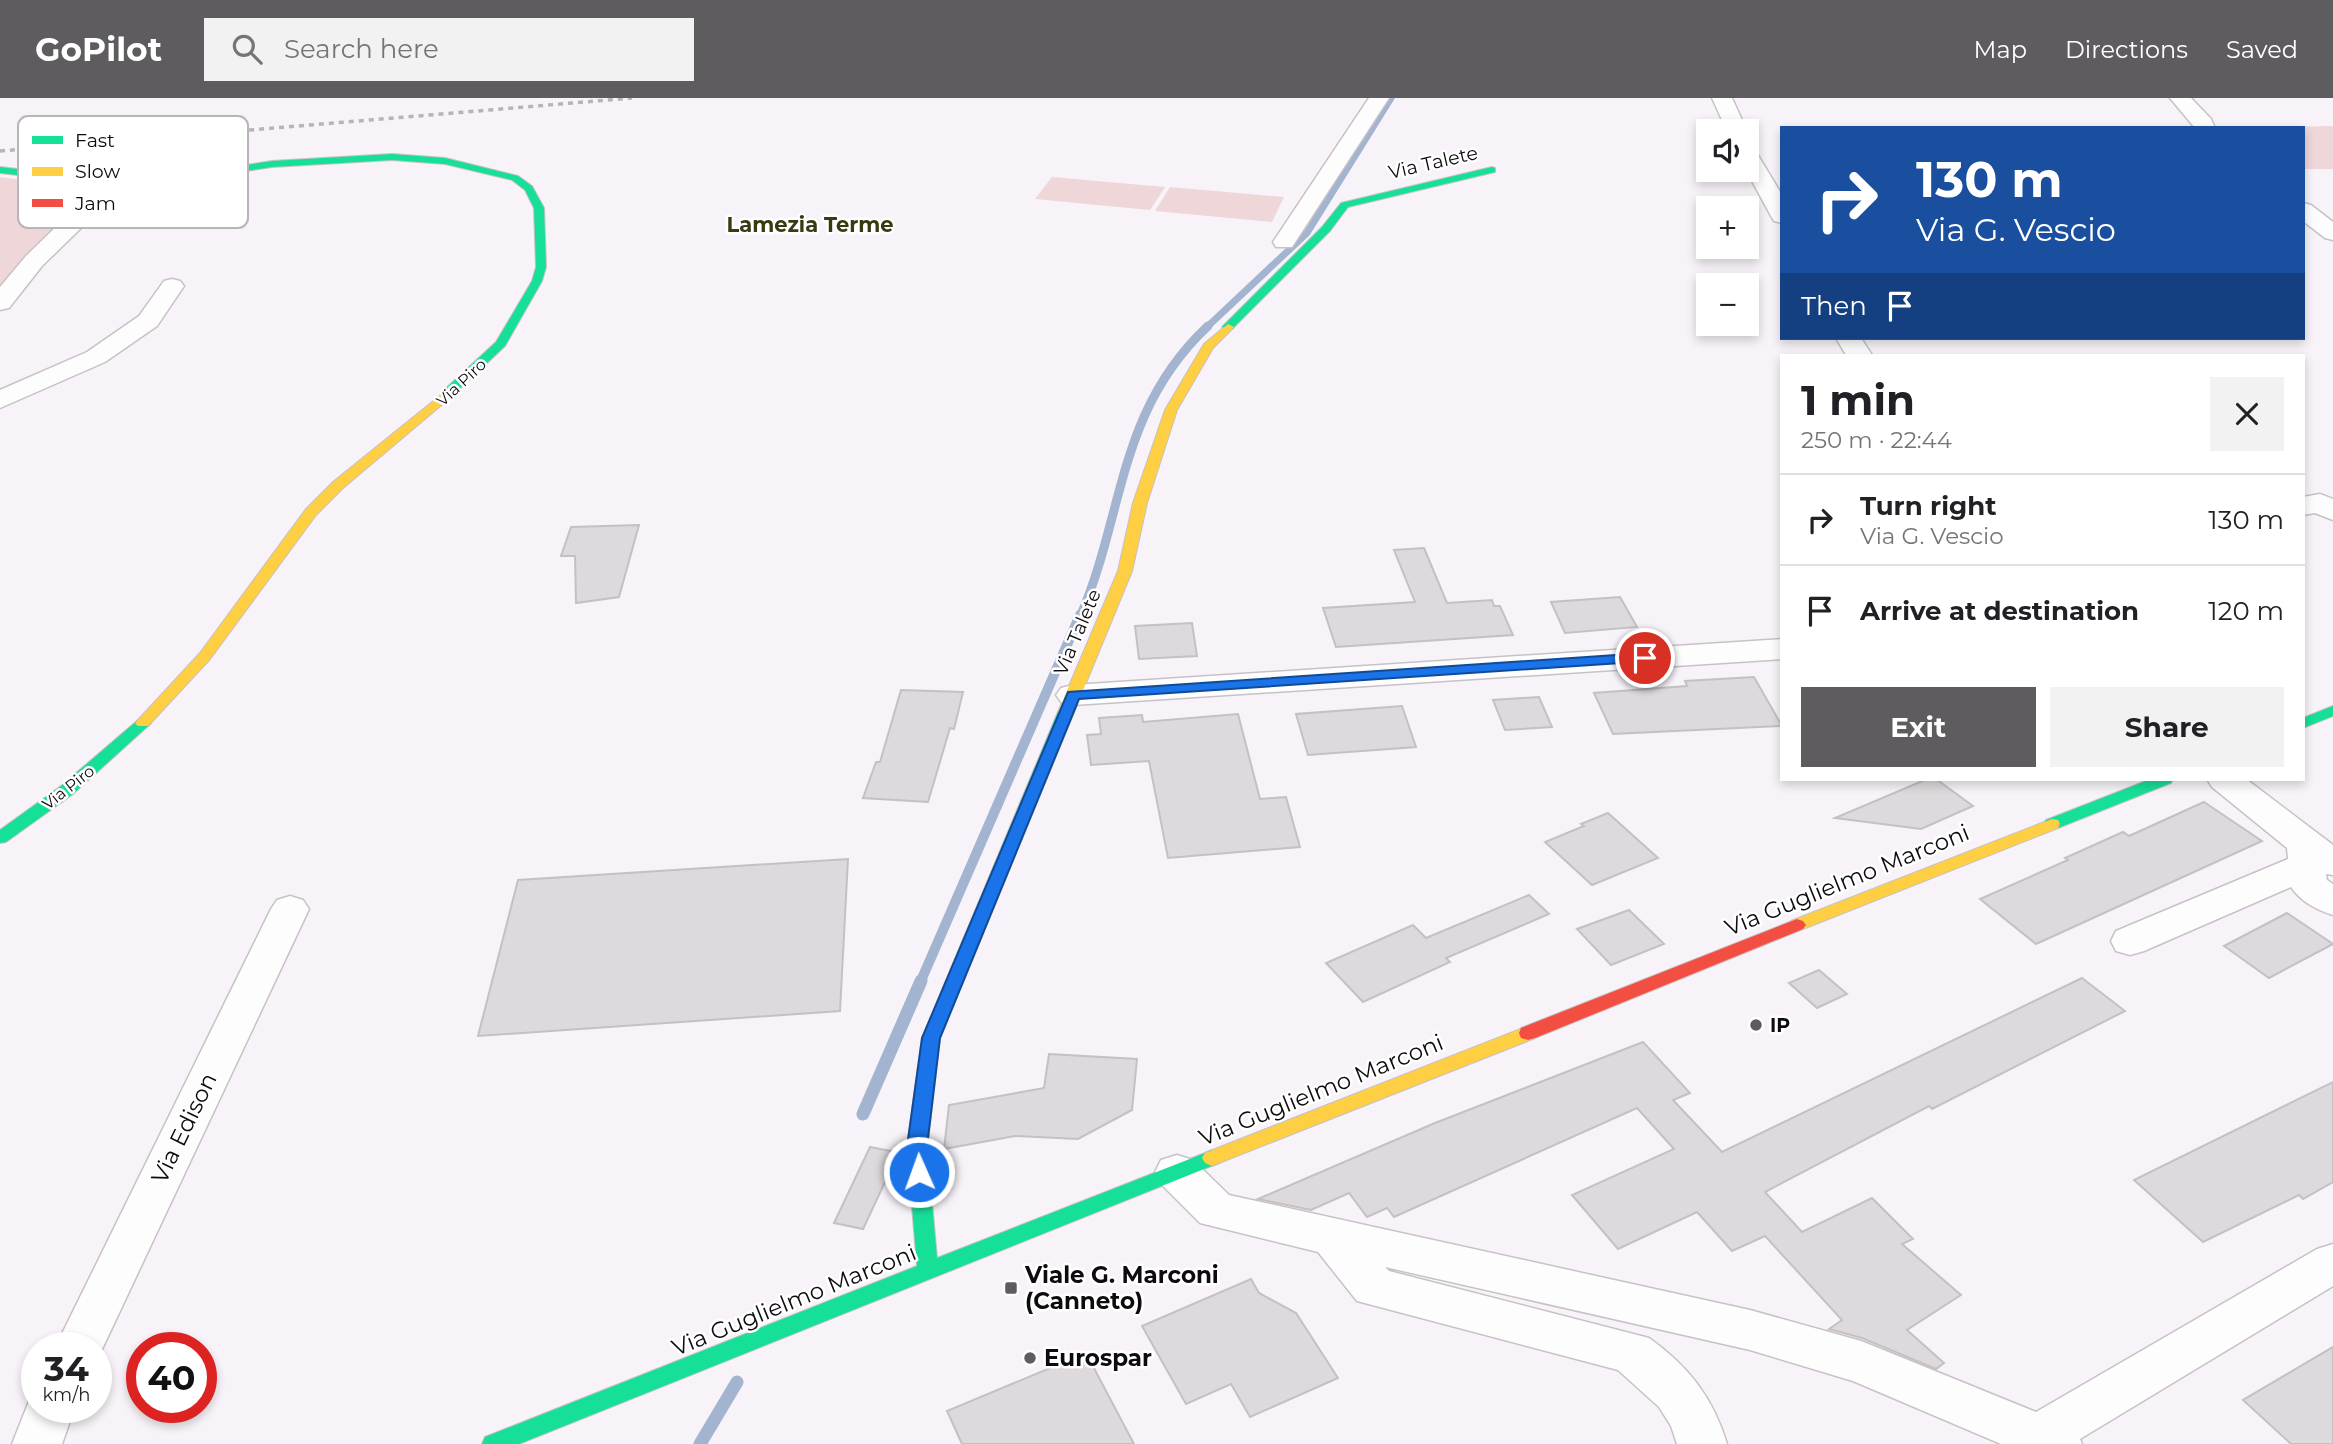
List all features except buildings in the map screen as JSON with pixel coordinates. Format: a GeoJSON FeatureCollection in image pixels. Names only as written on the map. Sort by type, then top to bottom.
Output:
{"type":"FeatureCollection","features":[{"type":"Feature","properties":{"kind":"street"},"geometry":{"type":"LineString","coordinates":[[1284,242],[1379,98]]}},
{"type":"Feature","properties":{"kind":"street"},"geometry":{"type":"LineString","coordinates":[[1722,98],[1732,119]]}},
{"type":"Feature","properties":{"kind":"street"},"geometry":{"type":"LineString","coordinates":[[2180,98],[2204,122],[2205,126]]}},
{"type":"Feature","properties":{"kind":"street","name":"Via Piro"},"geometry":{"type":"LineString","coordinates":[[0,838],[67,790],[130,737],[172,694],[205,656],[311,512],[338,485],[447,396],[501,344],[537,281],[541,267],[540,208],[529,188],[515,178],[445,161],[392,157],[328,159],[248,168]]}},
{"type":"Feature","properties":{"kind":"street"},"geometry":{"type":"LineString","coordinates":[[0,170],[18,172]]}},
{"type":"Feature","properties":{"kind":"street","name":"Via Talete"},"geometry":{"type":"LineString","coordinates":[[928,1271],[917,1147],[931,1038],[1125,571],[1140,503],[1171,410],[1208,346],[1326,229],[1345,205],[1492,170]]}},
{"type":"Feature","properties":{"kind":"street"},"geometry":{"type":"LineString","coordinates":[[1759,174],[1780,212]]}},
{"type":"Feature","properties":{"kind":"street"},"geometry":{"type":"LineString","coordinates":[[1312,201],[1345,205]]}},
{"type":"Feature","properties":{"kind":"street"},"geometry":{"type":"LineString","coordinates":[[2305,212],[2333,233]]}},
{"type":"Feature","properties":{"kind":"street"},"geometry":{"type":"LineString","coordinates":[[0,303],[34,261],[68,228]]}},
{"type":"Feature","properties":{"kind":"street"},"geometry":{"type":"LineString","coordinates":[[0,400],[96,357],[148,321],[172,286]]}},
{"type":"Feature","properties":{"kind":"street"},"geometry":{"type":"LineString","coordinates":[[2305,506],[2319,503],[2333,511]]}},
{"type":"Feature","properties":{"kind":"street"},"geometry":{"type":"LineString","coordinates":[[1073,695],[1780,649]]}},
{"type":"Feature","properties":{"kind":"street"},"geometry":{"type":"LineString","coordinates":[[2305,722],[2333,711]]}},
{"type":"Feature","properties":{"kind":"street","name":"Via Guglielmo Marconi"},"geometry":{"type":"LineString","coordinates":[[493,1444],[2160,781]]}},
{"type":"Feature","properties":{"kind":"street"},"geometry":{"type":"LineString","coordinates":[[2226,781],[2315,857]]}},
{"type":"Feature","properties":{"kind":"street"},"geometry":{"type":"LineString","coordinates":[[2315,857],[2309,886],[2333,902]]}},
{"type":"Feature","properties":{"kind":"street"},"geometry":{"type":"LineString","coordinates":[[2130,941],[2315,857]]}},
{"type":"Feature","properties":{"kind":"street","name":"Via Edison"},"geometry":{"type":"LineString","coordinates":[[87,1332],[290,909]]}},
{"type":"Feature","properties":{"kind":"street"},"geometry":{"type":"LineString","coordinates":[[1177,1172],[1216,1210],[1750,1330],[1861,1362],[2048,1440],[2333,1263]]}},
{"type":"Feature","properties":{"kind":"street"},"geometry":{"type":"LineString","coordinates":[[1333,1237],[1374,1287],[1632,1353],[1664,1376],[1684,1401],[1702,1444]]}},
{"type":"Feature","properties":{"kind":"street"},"geometry":{"type":"LineString","coordinates":[[37,1444],[44,1423]]}},
{"type":"Feature","properties":{"kind":"shaded area"},"geometry":{"type":"Polygon","coordinates":[[[2305,126],[2333,127],[2333,169],[2305,169],[2305,126]]]}},
{"type":"Feature","properties":{"kind":"shaded area"},"geometry":{"type":"Polygon","coordinates":[[[0,177],[18,179],[18,228],[59,228],[25,258],[0,288],[0,177]]]}},
{"type":"Feature","properties":{"kind":"shaded area"},"geometry":{"type":"Polygon","coordinates":[[[1052,177],[1165,187],[1150,210],[1035,199],[1052,177]]]}},
{"type":"Feature","properties":{"kind":"shaded area"},"geometry":{"type":"Polygon","coordinates":[[[1170,187],[1284,197],[1272,222],[1155,211],[1170,187]]]}},
{"type":"Feature","properties":{"kind":"waterway"},"geometry":{"type":"LineString","coordinates":[[1207,327],[1307,233],[1391,98]]}},
{"type":"Feature","properties":{"kind":"waterway"},"geometry":{"type":"LineString","coordinates":[[1080,617],[1095,578],[1139,428],[1156,393],[1178,359],[1207,327]]}},
{"type":"Feature","properties":{"kind":"waterway"},"geometry":{"type":"LineString","coordinates":[[920,983],[1080,615]]}},
{"type":"Feature","properties":{"kind":"waterway"},"geometry":{"type":"LineString","coordinates":[[863,1114],[921,981]]}},
{"type":"Feature","properties":{"kind":"waterway"},"geometry":{"type":"LineString","coordinates":[[700,1444],[737,1382]]}},
{"type":"Feature","properties":{"kind":"railway"},"geometry":{"type":"LineString","coordinates":[[248,130],[632,98]]}},
{"type":"Feature","properties":{"kind":"railway"},"geometry":{"type":"LineString","coordinates":[[0,151],[18,149]]}},
{"type":"Feature","properties":{"kind":"traffic: fast"},"geometry":{"type":"LineString","coordinates":[[248,168],[392,157],[445,161],[515,178],[529,188],[539,208],[541,267],[537,281],[501,344],[447,394]]}},
{"type":"Feature","properties":{"kind":"traffic: fast"},"geometry":{"type":"LineString","coordinates":[[0,170],[18,172]]}},
{"type":"Feature","properties":{"kind":"traffic: fast"},"geometry":{"type":"LineString","coordinates":[[1228,327],[1326,229],[1345,205],[1492,170]]}},
{"type":"Feature","properties":{"kind":"traffic: fast"},"geometry":{"type":"LineString","coordinates":[[2305,722],[2333,711]]}},
{"type":"Feature","properties":{"kind":"traffic: fast"},"geometry":{"type":"LineString","coordinates":[[928,1271],[917,1147],[931,1038],[1066,712]]}},
{"type":"Feature","properties":{"kind":"traffic: fast"},"geometry":{"type":"LineString","coordinates":[[0,838],[67,790],[143,723]]}},
{"type":"Feature","properties":{"kind":"traffic: fast"},"geometry":{"type":"LineString","coordinates":[[2052,824],[2160,781]]}},
{"type":"Feature","properties":{"kind":"traffic: fast"},"geometry":{"type":"LineString","coordinates":[[493,1444],[1212,1158]]}},
{"type":"Feature","properties":{"kind":"traffic: slow"},"geometry":{"type":"LineString","coordinates":[[1066,712],[1125,571],[1140,503],[1171,410],[1208,346],[1228,327]]}},
{"type":"Feature","properties":{"kind":"traffic: slow"},"geometry":{"type":"LineString","coordinates":[[143,723],[205,656],[311,512],[338,485],[447,394]]}},
{"type":"Feature","properties":{"kind":"traffic: slow"},"geometry":{"type":"LineString","coordinates":[[1797,925],[2052,824]]}},
{"type":"Feature","properties":{"kind":"traffic: slow"},"geometry":{"type":"LineString","coordinates":[[1212,1158],[1528,1033]]}},
{"type":"Feature","properties":{"kind":"traffic: jam"},"geometry":{"type":"LineString","coordinates":[[1528,1033],[1797,925]]}},
{"type":"Feature","properties":{"kind":"place","name":"IP"},"geometry":{"type":"Point","coordinates":[1756,1025]}},
{"type":"Feature","properties":{"kind":"place","name":"Viale G. Marconi (Canneto)"},"geometry":{"type":"Point","coordinates":[1011,1288]}},
{"type":"Feature","properties":{"kind":"place","name":"Eurospar"},"geometry":{"type":"Point","coordinates":[1030,1358]}},
{"type":"Feature","properties":{"kind":"district","name":"Lamezia Terme"},"geometry":{"type":"Point","coordinates":[810,225]}},
{"type":"Feature","properties":{"kind":"route"},"geometry":{"type":"LineString","coordinates":[[919,1172],[917,1147],[931,1038],[1073,695],[1645,658]]}}]}
